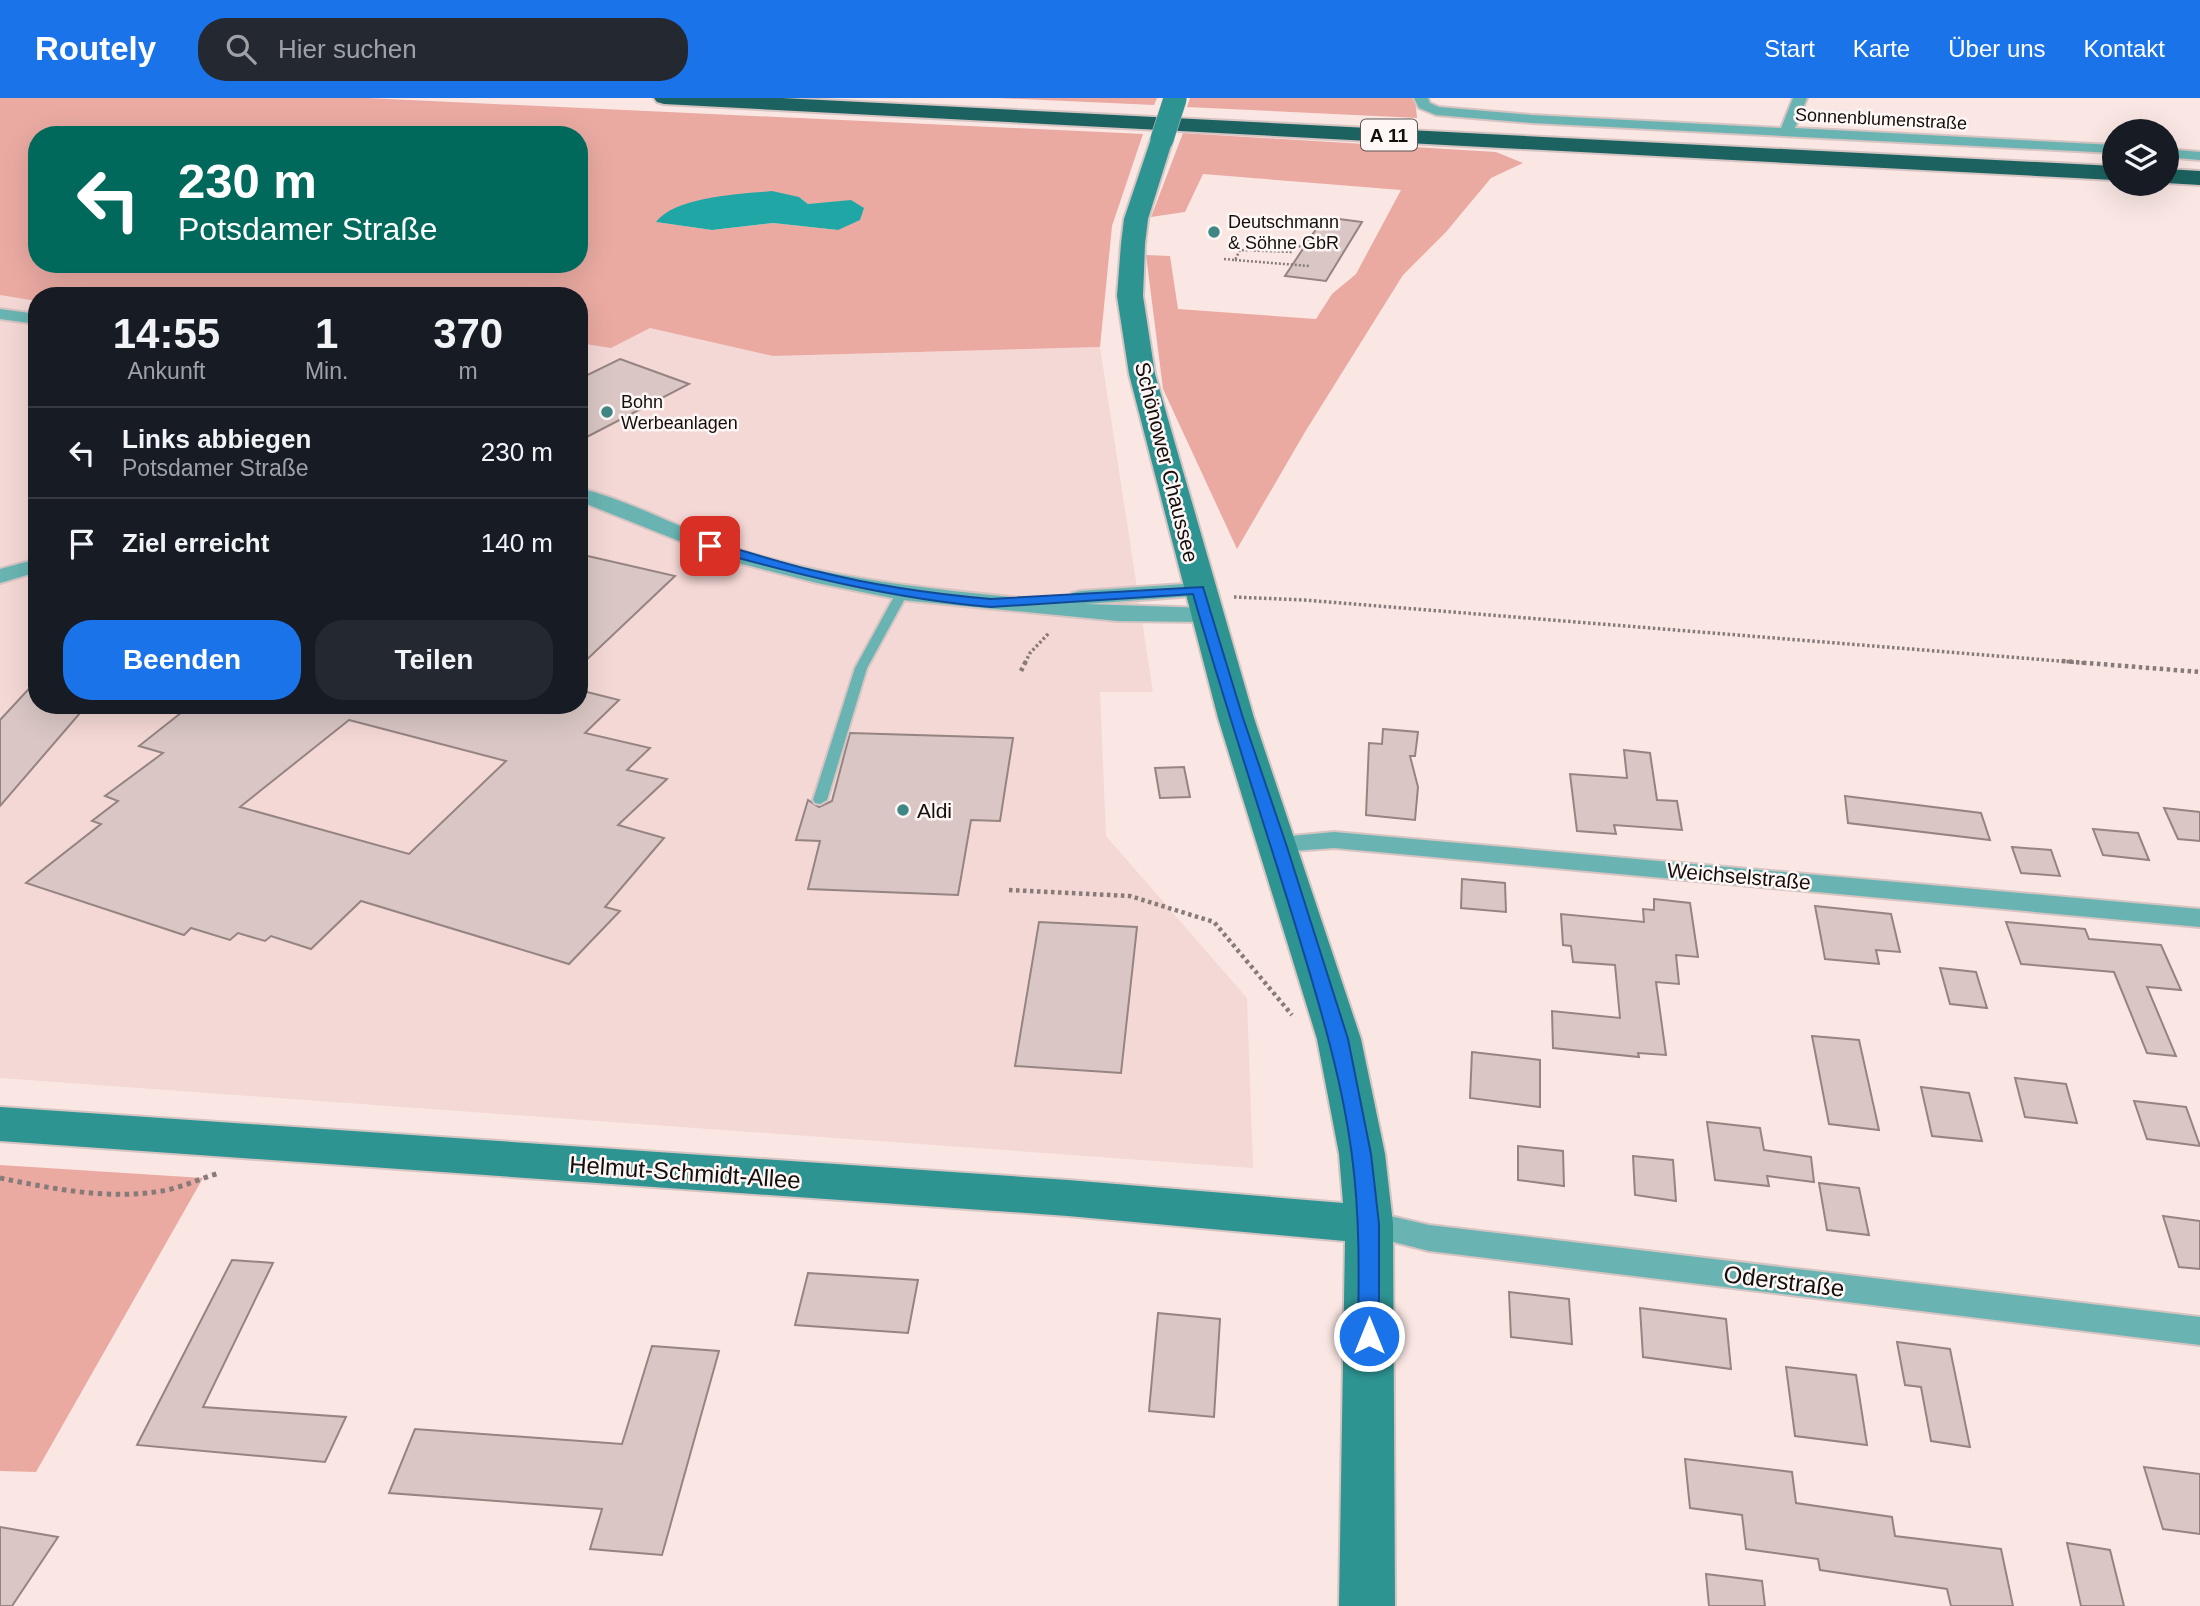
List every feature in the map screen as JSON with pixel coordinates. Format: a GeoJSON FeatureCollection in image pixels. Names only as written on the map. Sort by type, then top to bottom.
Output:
{"type":"FeatureCollection","features":[{"type":"Feature","properties":{"kind":"highway","name":"A 11"},"geometry":{"type":"LineString","coordinates":[[664,98],[2102,172]]}},
{"type":"Feature","properties":{"kind":"highway","name":"A 11"},"geometry":{"type":"LineString","coordinates":[[871,98],[2102,161]]}},
{"type":"Feature","properties":{"kind":"highway"},"geometry":{"type":"LineString","coordinates":[[2179,165],[2200,166]]}},
{"type":"Feature","properties":{"kind":"highway"},"geometry":{"type":"LineString","coordinates":[[2179,177],[2200,178]]}},
{"type":"Feature","properties":{"kind":"main road","name":"Schönower Chaussee"},"geometry":{"type":"LineString","coordinates":[[1176,98],[1136,219],[1130,296],[1142,374],[1211,601],[1236,718],[1279,844],[1339,1039],[1362,1154],[1369,1224],[1367,1606]]}},
{"type":"Feature","properties":{"kind":"main road","name":"Helmut-Schmidt-Allee"},"geometry":{"type":"LineString","coordinates":[[0,1124],[1068,1198],[1369,1224]]}},
{"type":"Feature","properties":{"kind":"street","name":"Sonnenblumenstraße"},"geometry":{"type":"LineString","coordinates":[[1421,98],[1424,106],[1436,111],[1786,134],[2102,148]]}},
{"type":"Feature","properties":{"kind":"street"},"geometry":{"type":"LineString","coordinates":[[1786,134],[1800,98]]}},
{"type":"Feature","properties":{"kind":"street"},"geometry":{"type":"LineString","coordinates":[[2179,154],[2200,156]]}},
{"type":"Feature","properties":{"kind":"street"},"geometry":{"type":"LineString","coordinates":[[0,314],[28,318]]}},
{"type":"Feature","properties":{"kind":"street"},"geometry":{"type":"LineString","coordinates":[[588,497],[736,555],[817,576],[902,593],[1118,614],[1211,601]]}},
{"type":"Feature","properties":{"kind":"street"},"geometry":{"type":"LineString","coordinates":[[0,576],[28,568]]}},
{"type":"Feature","properties":{"kind":"street","name":"Weichselstraße"},"geometry":{"type":"LineString","coordinates":[[1279,844],[1334,840],[2200,918]]}},
{"type":"Feature","properties":{"kind":"street","name":"Oderstraße"},"geometry":{"type":"LineString","coordinates":[[1369,1224],[1429,1238],[2200,1331]]}},
{"type":"Feature","properties":{"kind":"lane"},"geometry":{"type":"LineString","coordinates":[[820,800],[860,668],[902,593]]}},
{"type":"Feature","properties":{"kind":"path"},"geometry":{"type":"LineString","coordinates":[[1235,260],[1240,250],[1292,252],[1296,246],[1319,249]]}},
{"type":"Feature","properties":{"kind":"path"},"geometry":{"type":"LineString","coordinates":[[1224,259],[1309,266]]}},
{"type":"Feature","properties":{"kind":"path"},"geometry":{"type":"LineString","coordinates":[[1211,601],[1304,600],[2200,672]]}},
{"type":"Feature","properties":{"kind":"path"},"geometry":{"type":"LineString","coordinates":[[1021,671],[1030,653],[1049,633]]}},
{"type":"Feature","properties":{"kind":"path"},"geometry":{"type":"LineString","coordinates":[[1009,890],[1130,896],[1214,922],[1295,1018]]}},
{"type":"Feature","properties":{"kind":"path"},"geometry":{"type":"LineString","coordinates":[[0,1178],[54,1189],[139,1194],[169,1189],[231,1171]]}},
{"type":"Feature","properties":{"kind":"shaded area"},"geometry":{"type":"Polygon","coordinates":[[[0,98],[367,98],[1143,134],[1112,226],[1100,347],[773,356],[650,328],[611,348],[588,344],[588,287],[28,287],[28,300],[0,295],[0,98]],[[799,197],[657,222],[712,230],[773,223],[838,230],[830,203],[808,204],[799,197]]]}},
{"type":"Feature","properties":{"kind":"shaded area"},"geometry":{"type":"Polygon","coordinates":[[[997,98],[1157,98],[1154,105],[997,98]]]}},
{"type":"Feature","properties":{"kind":"shaded area"},"geometry":{"type":"Polygon","coordinates":[[[1190,98],[1415,98],[1417,118],[1187,107],[1190,98]]]}},
{"type":"Feature","properties":{"kind":"shaded area"},"geometry":{"type":"Polygon","coordinates":[[[0,107],[28,128],[28,273],[37,273],[37,287],[28,287],[28,714],[588,714],[588,307],[773,356],[1100,347],[1153,692],[1100,692],[1106,836],[1247,998],[1253,1168],[0,1078],[0,107]]]}},
{"type":"Feature","properties":{"kind":"shaded area"},"geometry":{"type":"Polygon","coordinates":[[[1183,133],[1496,152],[1523,163],[1491,178],[1446,232],[1403,275],[1305,432],[1237,549],[1163,389],[1146,255],[1170,256],[1178,309],[1316,319],[1332,294],[1356,274],[1401,190],[1203,174],[1185,212],[1151,217],[1183,133]]]}},
{"type":"Feature","properties":{"kind":"shaded area"},"geometry":{"type":"Polygon","coordinates":[[[0,1165],[203,1178],[36,1472],[0,1471],[0,1165]]]}},
{"type":"Feature","properties":{"kind":"water"},"geometry":{"type":"Polygon","coordinates":[[[772,191],[799,197],[808,204],[851,200],[864,208],[860,220],[838,230],[773,223],[712,230],[656,222],[665,213],[693,202],[727,195],[772,191]]]}},
{"type":"Feature","properties":{"kind":"building"},"geometry":{"type":"Polygon","coordinates":[[[1324,217],[1362,222],[1326,281],[1285,276],[1324,217]]]}},
{"type":"Feature","properties":{"kind":"building","name":"Bohn Werbeanlagen"},"geometry":{"type":"Polygon","coordinates":[[[620,359],[689,384],[588,436],[588,375],[620,359]]]}},
{"type":"Feature","properties":{"kind":"building"},"geometry":{"type":"Polygon","coordinates":[[[588,556],[675,576],[588,658],[588,556]]]}},
{"type":"Feature","properties":{"kind":"building"},"geometry":{"type":"Polygon","coordinates":[[[28,690],[28,714],[79,714],[0,806],[0,720],[28,690]]]}},
{"type":"Feature","properties":{"kind":"building"},"geometry":{"type":"Polygon","coordinates":[[[588,692],[619,700],[585,733],[650,748],[627,770],[667,779],[618,825],[664,838],[605,907],[620,911],[569,964],[361,901],[311,949],[271,936],[265,941],[238,933],[230,940],[191,928],[184,935],[26,883],[101,824],[92,821],[118,801],[105,796],[163,753],[139,746],[180,714],[588,714],[588,692]],[[349,720],[240,807],[409,854],[506,761],[349,720]]]}},
{"type":"Feature","properties":{"kind":"building"},"geometry":{"type":"Polygon","coordinates":[[[1383,729],[1418,732],[1415,756],[1410,756],[1418,787],[1415,820],[1366,815],[1369,743],[1382,744],[1383,729]]]}},
{"type":"Feature","properties":{"kind":"building","name":"Aldi"},"geometry":{"type":"Polygon","coordinates":[[[850,733],[1013,738],[1000,821],[971,820],[958,895],[808,889],[820,841],[796,840],[808,800],[819,807],[832,801],[850,733]]]}},
{"type":"Feature","properties":{"kind":"building"},"geometry":{"type":"Polygon","coordinates":[[[1624,750],[1650,753],[1657,800],[1677,801],[1682,830],[1614,825],[1616,834],[1577,831],[1570,774],[1627,778],[1624,750]]]}},
{"type":"Feature","properties":{"kind":"building"},"geometry":{"type":"Polygon","coordinates":[[[1184,767],[1190,797],[1160,798],[1155,768],[1184,767]]]}},
{"type":"Feature","properties":{"kind":"building"},"geometry":{"type":"Polygon","coordinates":[[[1845,796],[1981,813],[1990,840],[1848,823],[1845,796]]]}},
{"type":"Feature","properties":{"kind":"building"},"geometry":{"type":"Polygon","coordinates":[[[2164,808],[2200,812],[2200,841],[2178,839],[2164,808]]]}},
{"type":"Feature","properties":{"kind":"building"},"geometry":{"type":"Polygon","coordinates":[[[2093,829],[2138,833],[2149,860],[2103,855],[2093,829]]]}},
{"type":"Feature","properties":{"kind":"building"},"geometry":{"type":"Polygon","coordinates":[[[2012,847],[2051,850],[2060,876],[2021,873],[2012,847]]]}},
{"type":"Feature","properties":{"kind":"building"},"geometry":{"type":"Polygon","coordinates":[[[1462,879],[1505,883],[1506,912],[1461,908],[1462,879]]]}},
{"type":"Feature","properties":{"kind":"building"},"geometry":{"type":"Polygon","coordinates":[[[1654,899],[1690,903],[1698,957],[1676,955],[1679,984],[1656,982],[1666,1055],[1638,1053],[1639,1057],[1553,1048],[1552,1011],[1620,1018],[1615,965],[1573,962],[1571,946],[1563,945],[1561,914],[1644,922],[1643,909],[1654,910],[1654,899]]]}},
{"type":"Feature","properties":{"kind":"building"},"geometry":{"type":"Polygon","coordinates":[[[1815,906],[1891,914],[1900,952],[1876,950],[1879,964],[1825,959],[1815,906]]]}},
{"type":"Feature","properties":{"kind":"building"},"geometry":{"type":"Polygon","coordinates":[[[1039,922],[1137,927],[1121,1073],[1015,1066],[1039,922]]]}},
{"type":"Feature","properties":{"kind":"building"},"geometry":{"type":"Polygon","coordinates":[[[2006,922],[2085,929],[2089,939],[2161,945],[2181,990],[2147,987],[2176,1056],[2147,1053],[2114,972],[2021,964],[2006,922]]]}},
{"type":"Feature","properties":{"kind":"building"},"geometry":{"type":"Polygon","coordinates":[[[1940,968],[1976,972],[1987,1008],[1950,1004],[1940,968]]]}},
{"type":"Feature","properties":{"kind":"building"},"geometry":{"type":"Polygon","coordinates":[[[1812,1036],[1859,1040],[1879,1130],[1829,1124],[1812,1036]]]}},
{"type":"Feature","properties":{"kind":"building"},"geometry":{"type":"Polygon","coordinates":[[[1472,1052],[1540,1060],[1540,1107],[1470,1098],[1472,1052]]]}},
{"type":"Feature","properties":{"kind":"building"},"geometry":{"type":"Polygon","coordinates":[[[2015,1078],[2066,1084],[2077,1123],[2025,1117],[2015,1078]]]}},
{"type":"Feature","properties":{"kind":"building"},"geometry":{"type":"Polygon","coordinates":[[[1921,1087],[1969,1093],[1982,1141],[1932,1136],[1921,1087]]]}},
{"type":"Feature","properties":{"kind":"building"},"geometry":{"type":"Polygon","coordinates":[[[2134,1101],[2186,1107],[2200,1146],[2147,1139],[2134,1101]]]}},
{"type":"Feature","properties":{"kind":"building"},"geometry":{"type":"Polygon","coordinates":[[[1707,1122],[1760,1128],[1764,1150],[1811,1157],[1814,1182],[1767,1176],[1769,1186],[1715,1180],[1707,1122]]]}},
{"type":"Feature","properties":{"kind":"building"},"geometry":{"type":"Polygon","coordinates":[[[1518,1146],[1563,1151],[1564,1186],[1518,1180],[1518,1146]]]}},
{"type":"Feature","properties":{"kind":"building"},"geometry":{"type":"Polygon","coordinates":[[[1633,1156],[1673,1160],[1676,1201],[1635,1195],[1633,1156]]]}},
{"type":"Feature","properties":{"kind":"building"},"geometry":{"type":"Polygon","coordinates":[[[1819,1183],[1859,1188],[1869,1235],[1827,1230],[1819,1183]]]}},
{"type":"Feature","properties":{"kind":"building"},"geometry":{"type":"Polygon","coordinates":[[[2163,1216],[2200,1221],[2200,1269],[2179,1267],[2163,1216]]]}},
{"type":"Feature","properties":{"kind":"building"},"geometry":{"type":"Polygon","coordinates":[[[232,1260],[273,1263],[203,1407],[346,1417],[325,1462],[137,1445],[232,1260]]]}},
{"type":"Feature","properties":{"kind":"building"},"geometry":{"type":"Polygon","coordinates":[[[808,1273],[918,1280],[908,1333],[795,1325],[808,1273]]]}},
{"type":"Feature","properties":{"kind":"building"},"geometry":{"type":"Polygon","coordinates":[[[1509,1292],[1569,1299],[1572,1344],[1511,1337],[1509,1292]]]}},
{"type":"Feature","properties":{"kind":"building"},"geometry":{"type":"Polygon","coordinates":[[[1640,1308],[1726,1319],[1731,1369],[1643,1357],[1640,1308]]]}},
{"type":"Feature","properties":{"kind":"building"},"geometry":{"type":"Polygon","coordinates":[[[1158,1313],[1220,1319],[1214,1417],[1149,1411],[1158,1313]]]}},
{"type":"Feature","properties":{"kind":"building"},"geometry":{"type":"Polygon","coordinates":[[[1897,1342],[1950,1349],[1970,1447],[1931,1441],[1921,1387],[1905,1385],[1897,1342]]]}},
{"type":"Feature","properties":{"kind":"building"},"geometry":{"type":"Polygon","coordinates":[[[652,1346],[719,1351],[662,1555],[590,1549],[602,1509],[389,1493],[415,1429],[622,1444],[652,1346]]]}},
{"type":"Feature","properties":{"kind":"building"},"geometry":{"type":"Polygon","coordinates":[[[1786,1367],[1856,1375],[1867,1445],[1795,1436],[1786,1367]]]}},
{"type":"Feature","properties":{"kind":"building"},"geometry":{"type":"Polygon","coordinates":[[[1685,1459],[1792,1472],[1796,1503],[1892,1517],[1895,1536],[2001,1549],[2013,1606],[1951,1606],[1947,1589],[1820,1570],[1818,1559],[1746,1549],[1742,1515],[1690,1508],[1685,1459]]]}},
{"type":"Feature","properties":{"kind":"building"},"geometry":{"type":"Polygon","coordinates":[[[2144,1467],[2200,1474],[2200,1534],[2163,1529],[2144,1467]]]}},
{"type":"Feature","properties":{"kind":"building"},"geometry":{"type":"Polygon","coordinates":[[[0,1527],[58,1537],[12,1606],[0,1606],[0,1527]]]}},
{"type":"Feature","properties":{"kind":"building"},"geometry":{"type":"Polygon","coordinates":[[[2067,1543],[2110,1550],[2124,1606],[2081,1606],[2067,1543]]]}},
{"type":"Feature","properties":{"kind":"building"},"geometry":{"type":"Polygon","coordinates":[[[1706,1574],[1762,1581],[1765,1606],[1709,1606],[1706,1574]]]}},
{"type":"Feature","properties":{"kind":"place","name":"Deutschmann & Söhne GbR"},"geometry":{"type":"Point","coordinates":[1214,232]}},
{"type":"Feature","properties":{"kind":"place","name":"Bohn Werbeanlagen"},"geometry":{"type":"Point","coordinates":[607,412]}},
{"type":"Feature","properties":{"kind":"place","name":"Aldi"},"geometry":{"type":"Point","coordinates":[903,810]}},
{"type":"Feature","properties":{"kind":"route"},"geometry":{"type":"LineString","coordinates":[[710,546],[817,576],[902,593],[991,603],[1199,590],[1236,718],[1279,844],[1339,1039],[1362,1154],[1369,1224],[1369,1336]]}}]}
